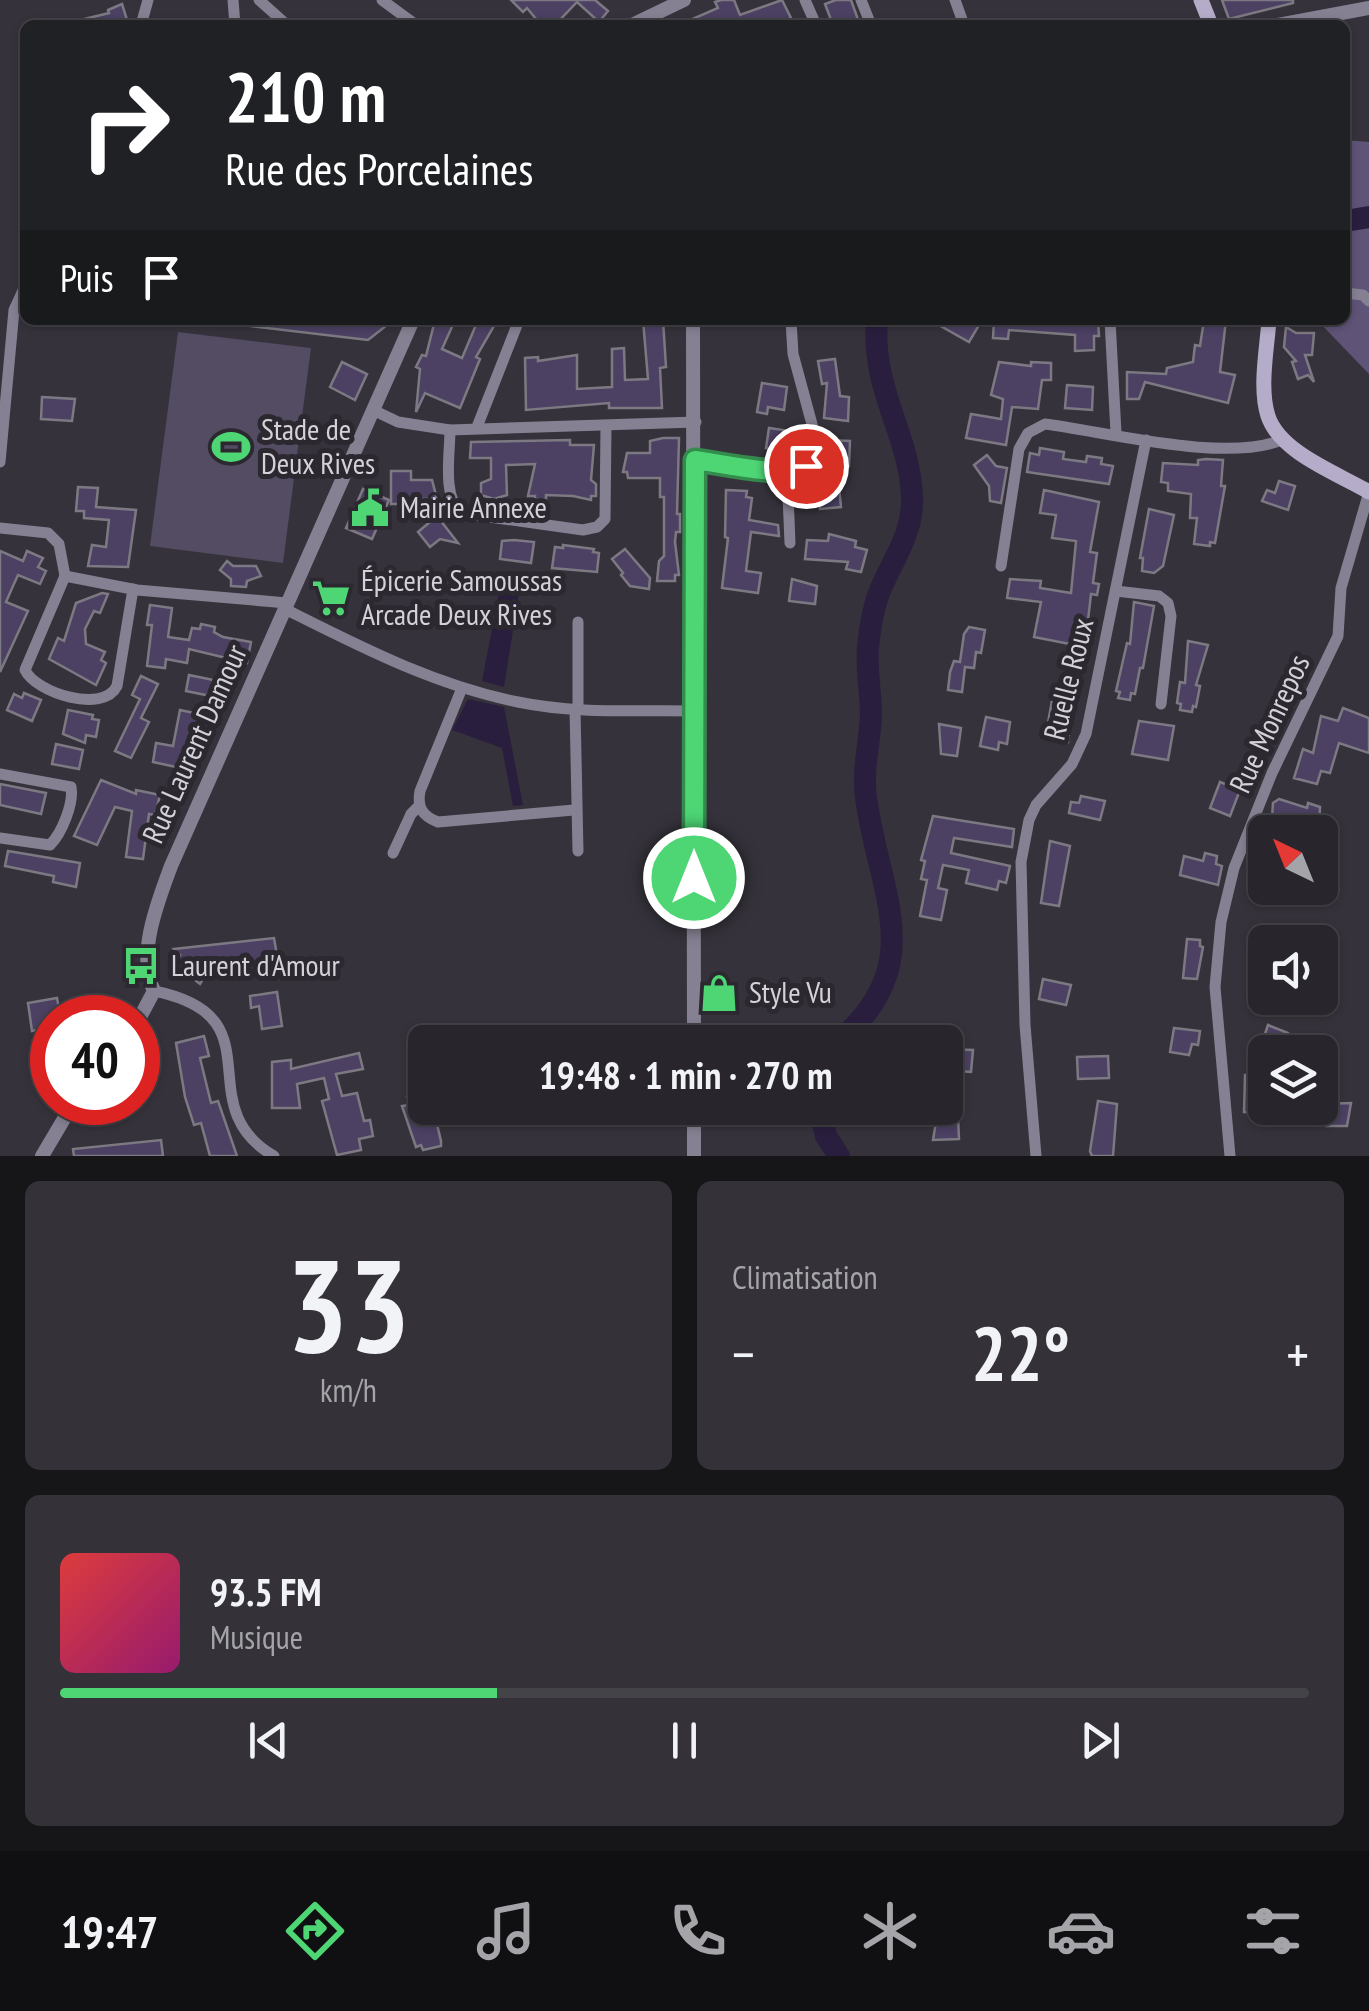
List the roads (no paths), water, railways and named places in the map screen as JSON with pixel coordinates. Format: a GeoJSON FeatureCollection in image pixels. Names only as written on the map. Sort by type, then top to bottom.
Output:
{"type":"FeatureCollection","features":[{"type":"Feature","properties":{"kind":"main road"},"geometry":{"type":"LineString","coordinates":[[1269,325],[1267,413],[1284,439],[1369,492]]}},
{"type":"Feature","properties":{"kind":"street"},"geometry":{"type":"LineString","coordinates":[[259,0],[281,20]]}},
{"type":"Feature","properties":{"kind":"street"},"geometry":{"type":"LineString","coordinates":[[382,0],[409,20]]}},
{"type":"Feature","properties":{"kind":"street"},"geometry":{"type":"LineString","coordinates":[[642,20],[684,0]]}},
{"type":"Feature","properties":{"kind":"street"},"geometry":{"type":"LineString","coordinates":[[1305,20],[1369,8]]}},
{"type":"Feature","properties":{"kind":"street"},"geometry":{"type":"LineString","coordinates":[[0,462],[14,310],[20,297]]}},
{"type":"Feature","properties":{"kind":"street","name":"Rue Laurent Damour"},"geometry":{"type":"LineString","coordinates":[[154,990],[146,976],[146,962],[160,896],[412,325]]}},
{"type":"Feature","properties":{"kind":"street"},"geometry":{"type":"LineString","coordinates":[[477,427],[516,325]]}},
{"type":"Feature","properties":{"kind":"street"},"geometry":{"type":"LineString","coordinates":[[693,325],[694,1025]]}},
{"type":"Feature","properties":{"kind":"street"},"geometry":{"type":"LineString","coordinates":[[695,460],[787,471],[806,466],[813,428],[793,354],[791,325]]}},
{"type":"Feature","properties":{"kind":"street"},"geometry":{"type":"LineString","coordinates":[[1110,325],[1116,433]]}},
{"type":"Feature","properties":{"kind":"street"},"geometry":{"type":"LineString","coordinates":[[373,410],[398,422],[450,430],[696,422]]}},
{"type":"Feature","properties":{"kind":"street"},"geometry":{"type":"LineString","coordinates":[[1001,566],[1020,449],[1028,433],[1045,424],[1146,440],[1244,449],[1284,439]]}},
{"type":"Feature","properties":{"kind":"street"},"geometry":{"type":"LineString","coordinates":[[450,430],[450,494],[452,506],[461,513],[583,530],[597,527],[605,518],[606,426]]}},
{"type":"Feature","properties":{"kind":"street","name":"Ruelle Roux"},"geometry":{"type":"LineString","coordinates":[[1036,1156],[1025,1025],[1021,862],[1036,804],[1072,764],[1086,734],[1146,440]]}},
{"type":"Feature","properties":{"kind":"street"},"geometry":{"type":"LineString","coordinates":[[787,471],[790,543]]}},
{"type":"Feature","properties":{"kind":"street","name":"Rue Monrepos"},"geometry":{"type":"LineString","coordinates":[[1230,1156],[1215,987],[1221,922],[1234,868],[1266,789],[1338,636],[1341,588],[1369,492]]}},
{"type":"Feature","properties":{"kind":"street"},"geometry":{"type":"LineString","coordinates":[[0,528],[48,534],[58,544],[65,576],[25,670],[32,681],[97,702],[113,694],[132,589]]}},
{"type":"Feature","properties":{"kind":"street"},"geometry":{"type":"LineString","coordinates":[[65,576],[132,589],[286,606],[398,666],[521,703],[576,709],[693,712]]}},
{"type":"Feature","properties":{"kind":"street"},"geometry":{"type":"LineString","coordinates":[[1116,590],[1159,596],[1168,603],[1171,616],[1161,704]]}},
{"type":"Feature","properties":{"kind":"street"},"geometry":{"type":"LineString","coordinates":[[578,622],[574,810],[578,851]]}},
{"type":"Feature","properties":{"kind":"street"},"geometry":{"type":"LineString","coordinates":[[462,688],[420,791],[419,806],[430,819],[438,822],[574,810]]}},
{"type":"Feature","properties":{"kind":"street"},"geometry":{"type":"LineString","coordinates":[[0,774],[71,787],[72,796],[56,840],[50,845],[0,838]]}},
{"type":"Feature","properties":{"kind":"street"},"geometry":{"type":"LineString","coordinates":[[393,853],[410,814],[419,806]]}},
{"type":"Feature","properties":{"kind":"street"},"geometry":{"type":"LineString","coordinates":[[151,995],[154,990],[188,998],[215,1020],[228,1054],[235,1112],[246,1132],[274,1156]]}},
{"type":"Feature","properties":{"kind":"street"},"geometry":{"type":"LineString","coordinates":[[42,1156],[60,1125]]}},
{"type":"Feature","properties":{"kind":"street"},"geometry":{"type":"LineString","coordinates":[[694,1125],[694,1156]]}},
{"type":"Feature","properties":{"kind":"waterway"},"geometry":{"type":"LineString","coordinates":[[1350,220],[1369,217]]}},
{"type":"Feature","properties":{"kind":"waterway"},"geometry":{"type":"LineString","coordinates":[[854,1025],[883,984],[891,956],[887,897],[865,787],[871,715],[868,656],[876,602],[906,533],[912,509],[909,473],[880,368],[877,325]]}},
{"type":"Feature","properties":{"kind":"waterway"},"geometry":{"type":"LineString","coordinates":[[823,1125],[839,1156]]}},
{"type":"Feature","properties":{"kind":"place","name":"Stade de Deux Rives"},"geometry":{"type":"Point","coordinates":[231,447]}},
{"type":"Feature","properties":{"kind":"place","name":"Mairie Annexe"},"geometry":{"type":"Point","coordinates":[370,508]}},
{"type":"Feature","properties":{"kind":"place","name":"Épicerie Samoussas Arcade Deux Rives"},"geometry":{"type":"Point","coordinates":[331,598]}},
{"type":"Feature","properties":{"kind":"place","name":"Laurent d'Amour"},"geometry":{"type":"Point","coordinates":[141,966]}},
{"type":"Feature","properties":{"kind":"place","name":"Style Vu"},"geometry":{"type":"Point","coordinates":[719,993]}}]}
